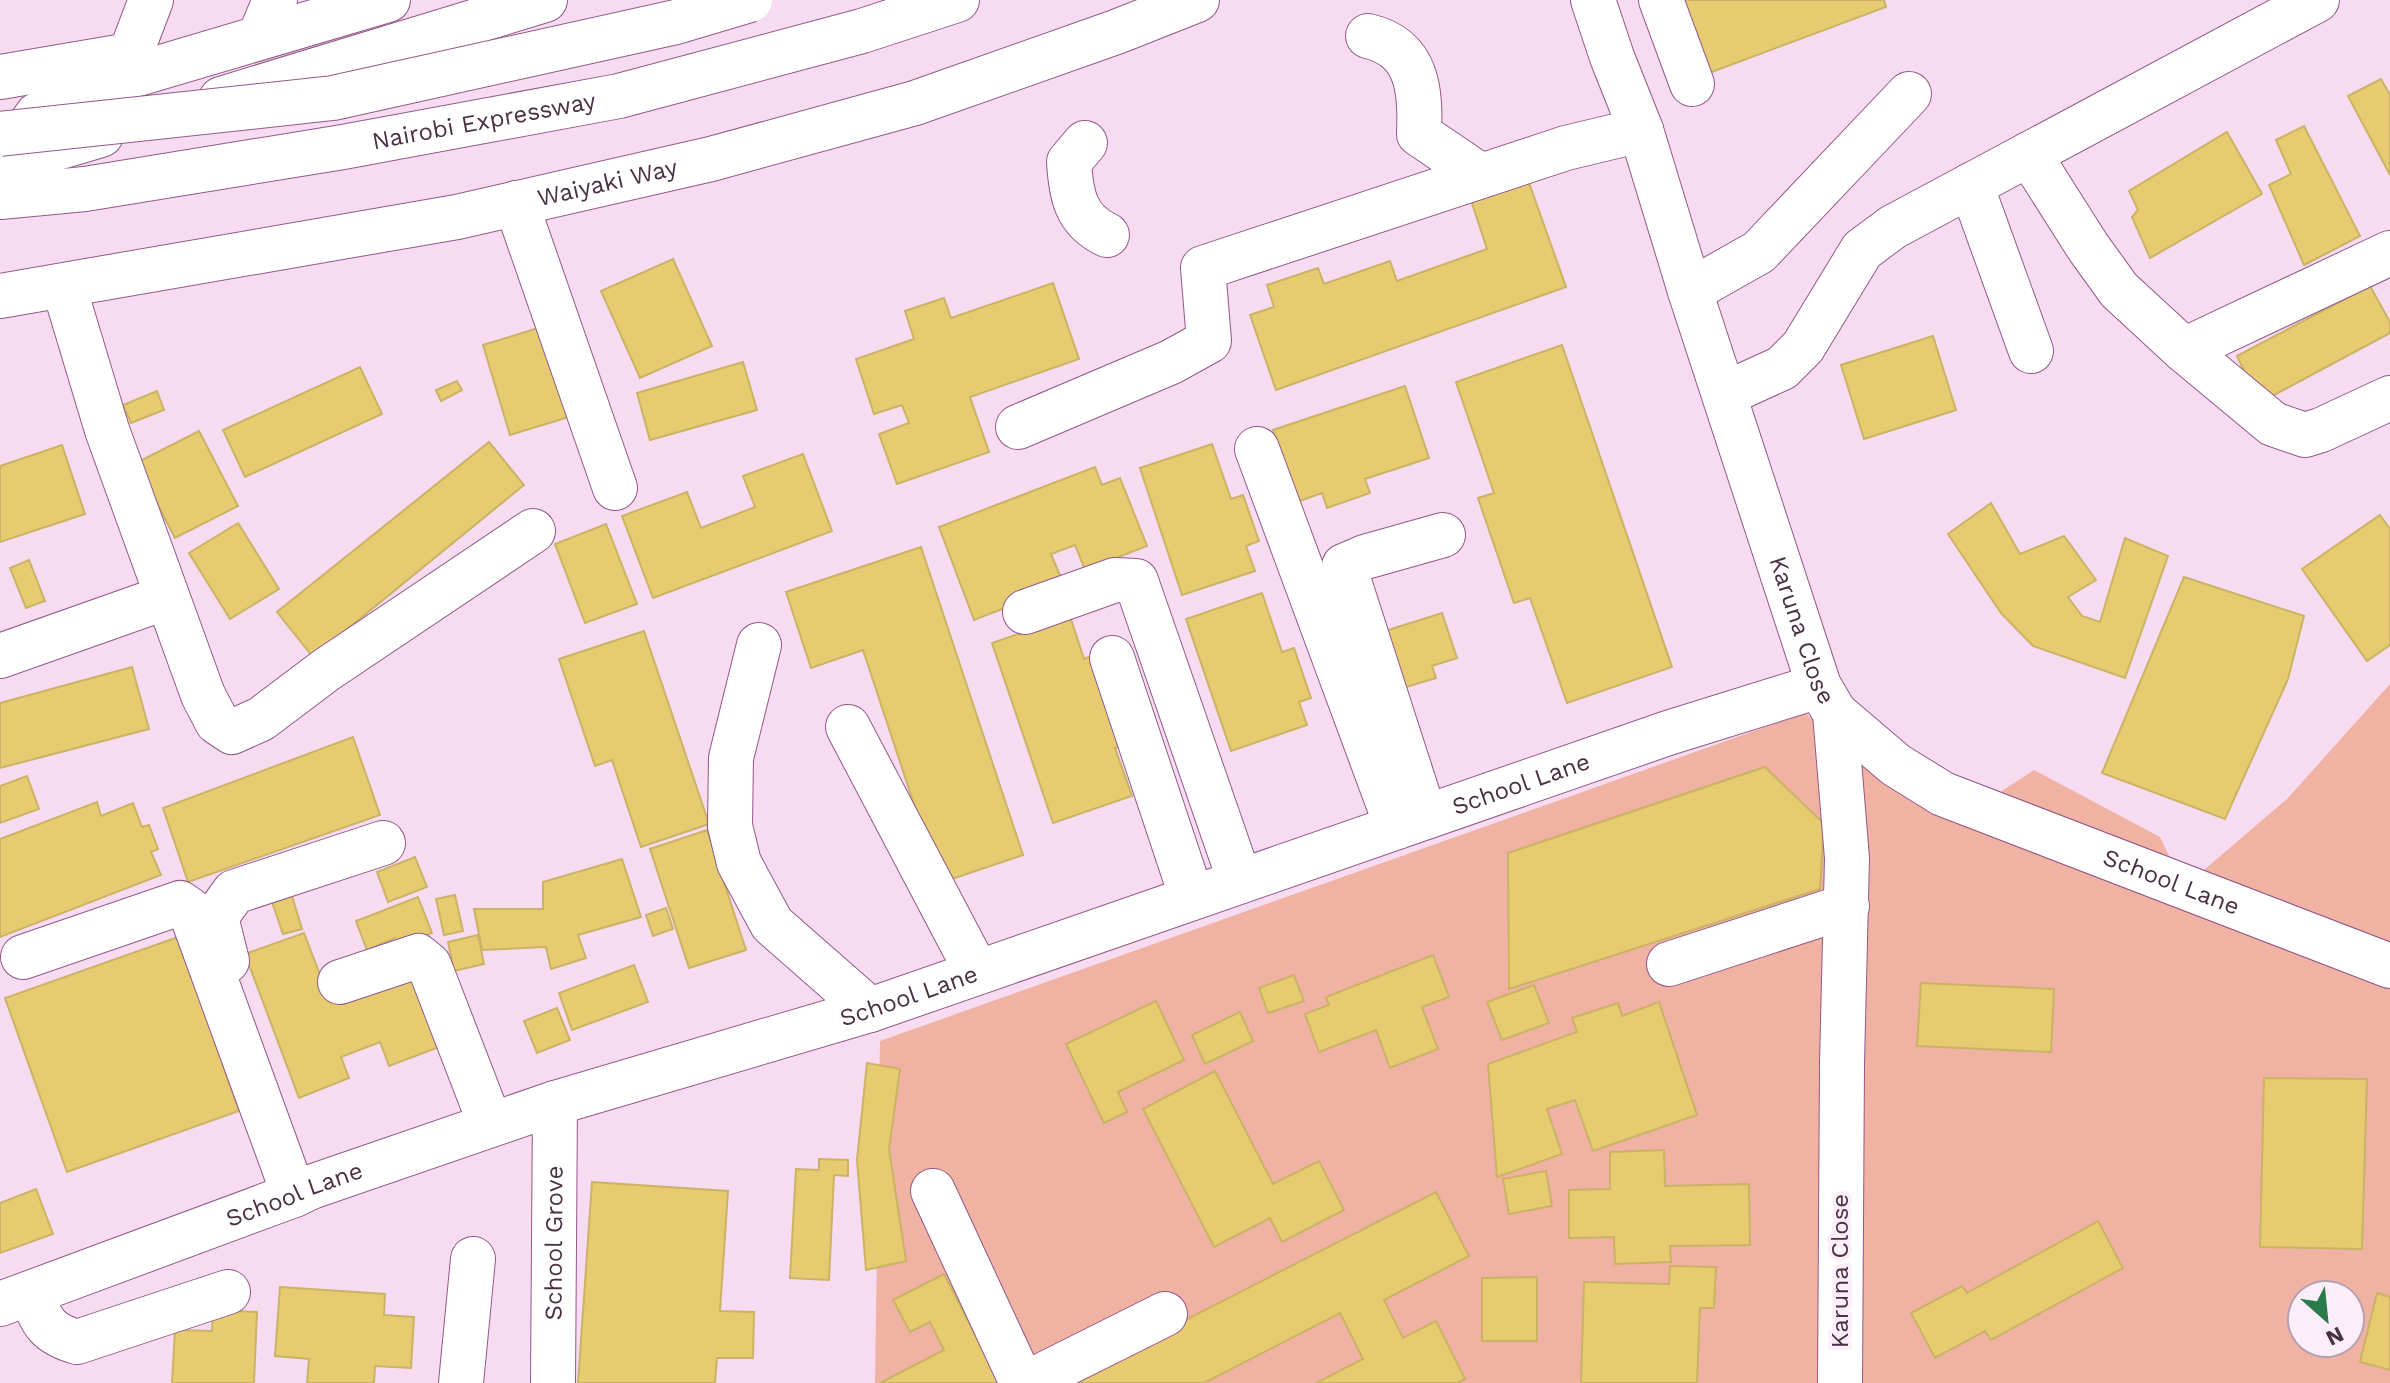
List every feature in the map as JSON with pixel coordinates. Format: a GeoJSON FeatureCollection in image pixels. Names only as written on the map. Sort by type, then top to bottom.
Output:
{"type":"FeatureCollection","features":[{"type":"Feature","properties":{"kind":"main road"},"geometry":{"type":"LineString","coordinates":[[126,67],[151,0]]}},
{"type":"Feature","properties":{"kind":"main road"},"geometry":{"type":"LineString","coordinates":[[1,165],[37,115],[126,67],[268,18],[388,0]]}},
{"type":"Feature","properties":{"kind":"main road"},"geometry":{"type":"LineString","coordinates":[[1,165],[545,0]]}},
{"type":"Feature","properties":{"kind":"main road","name":"Nairobi Expressway"},"geometry":{"type":"LineString","coordinates":[[1,165],[333,98],[676,22],[750,0]]}},
{"type":"Feature","properties":{"kind":"main road","name":"Nairobi Expressway"},"geometry":{"type":"LineString","coordinates":[[1,165],[85,189],[343,147],[619,96],[862,31],[957,0]]}},
{"type":"Feature","properties":{"kind":"main road","name":"Waiyaki Way"},"geometry":{"type":"LineString","coordinates":[[0,296],[457,217],[711,159],[915,103],[1197,0]]}},
{"type":"Feature","properties":{"kind":"main road","name":"Karuna Close"},"geometry":{"type":"LineString","coordinates":[[1593,0],[1641,130],[1690,291],[1827,699],[1847,858],[1840,1383]]}},
{"type":"Feature","properties":{"kind":"main road"},"geometry":{"type":"LineString","coordinates":[[1725,394],[1782,368],[1803,347],[1862,250],[1893,227],[2317,0]]}},
{"type":"Feature","properties":{"kind":"main road"},"geometry":{"type":"LineString","coordinates":[[1612,57],[1666,13],[1692,84]]}},
{"type":"Feature","properties":{"kind":"main road"},"geometry":{"type":"LineString","coordinates":[[1368,36],[1385,40],[1401,53],[1412,68],[1420,97],[1419,134],[1481,176]]}},
{"type":"Feature","properties":{"kind":"main road"},"geometry":{"type":"LineString","coordinates":[[0,77],[126,67]]}},
{"type":"Feature","properties":{"kind":"main road"},"geometry":{"type":"LineString","coordinates":[[1690,291],[1759,252],[1909,94]]}},
{"type":"Feature","properties":{"kind":"main road"},"geometry":{"type":"LineString","coordinates":[[1018,427],[1171,362],[1209,341],[1203,268],[1566,148],[1641,130]]}},
{"type":"Feature","properties":{"kind":"main road"},"geometry":{"type":"LineString","coordinates":[[1085,143],[1069,162],[1070,193],[1081,215],[1094,229],[1107,235]]}},
{"type":"Feature","properties":{"kind":"main road"},"geometry":{"type":"LineString","coordinates":[[2029,154],[2119,290],[2184,350],[2273,424],[2305,435],[2390,398]]}},
{"type":"Feature","properties":{"kind":"main road"},"geometry":{"type":"LineString","coordinates":[[1971,185],[2031,351]]}},
{"type":"Feature","properties":{"kind":"main road"},"geometry":{"type":"LineString","coordinates":[[516,203],[615,488]]}},
{"type":"Feature","properties":{"kind":"main road"},"geometry":{"type":"LineString","coordinates":[[2184,350],[2390,253]]}},
{"type":"Feature","properties":{"kind":"main road"},"geometry":{"type":"LineString","coordinates":[[64,287],[107,430],[203,695],[217,722],[232,732],[261,719],[326,670],[533,531]]}},
{"type":"Feature","properties":{"kind":"main road"},"geometry":{"type":"LineString","coordinates":[[1257,449],[1411,822]]}},
{"type":"Feature","properties":{"kind":"main road"},"geometry":{"type":"LineString","coordinates":[[1411,822],[1344,566],[1443,535]]}},
{"type":"Feature","properties":{"kind":"main road"},"geometry":{"type":"LineString","coordinates":[[1025,612],[1115,580],[1136,581],[1240,881]]}},
{"type":"Feature","properties":{"kind":"main road"},"geometry":{"type":"LineString","coordinates":[[0,656],[167,597]]}},
{"type":"Feature","properties":{"kind":"main road"},"geometry":{"type":"LineString","coordinates":[[759,645],[731,758],[730,826],[739,863],[772,924],[870,1010]]}},
{"type":"Feature","properties":{"kind":"main road"},"geometry":{"type":"LineString","coordinates":[[1112,658],[1192,898]]}},
{"type":"Feature","properties":{"kind":"main road","name":"School Lane"},"geometry":{"type":"LineString","coordinates":[[16,1299],[490,1123],[870,1010],[1668,733],[1827,699],[1888,759],[1943,794],[2390,966]]}},
{"type":"Feature","properties":{"kind":"main road"},"geometry":{"type":"LineString","coordinates":[[848,727],[977,972]]}},
{"type":"Feature","properties":{"kind":"main road"},"geometry":{"type":"LineString","coordinates":[[303,1191],[225,957],[216,917],[234,892],[383,843]]}},
{"type":"Feature","properties":{"kind":"main road"},"geometry":{"type":"LineString","coordinates":[[23,957],[180,903],[190,910],[303,1191]]}},
{"type":"Feature","properties":{"kind":"main road"},"geometry":{"type":"LineString","coordinates":[[1669,964],[1847,906]]}},
{"type":"Feature","properties":{"kind":"main road"},"geometry":{"type":"LineString","coordinates":[[340,982],[418,956],[429,965],[490,1123]]}},
{"type":"Feature","properties":{"kind":"main road","name":"School Grove"},"geometry":{"type":"LineString","coordinates":[[553,1383],[555,1103]]}},
{"type":"Feature","properties":{"kind":"main road"},"geometry":{"type":"LineString","coordinates":[[933,1191],[1025,1383],[1165,1314]]}},
{"type":"Feature","properties":{"kind":"main road"},"geometry":{"type":"LineString","coordinates":[[461,1383],[473,1259]]}},
{"type":"Feature","properties":{"kind":"main road"},"geometry":{"type":"LineString","coordinates":[[16,1299],[59,1337],[77,1342],[228,1292]]}},
{"type":"Feature","properties":{"kind":"shaded area"},"geometry":{"type":"Polygon","coordinates":[[[2390,684],[2390,1383],[875,1383],[880,1041],[1805,713],[1895,788],[1959,819],[2034,770],[2160,837],[2184,887],[2288,798],[2390,684]]]}},
{"type":"Feature","properties":{"kind":"building"},"geometry":{"type":"Polygon","coordinates":[[[1682,0],[1884,0],[1886,7],[1709,73],[1682,0]]]}},
{"type":"Feature","properties":{"kind":"building"},"geometry":{"type":"Polygon","coordinates":[[[2381,79],[2390,95],[2390,175],[2348,96],[2381,79]]]}},
{"type":"Feature","properties":{"kind":"building"},"geometry":{"type":"Polygon","coordinates":[[[2304,126],[2360,236],[2304,265],[2269,185],[2291,174],[2276,140],[2304,126]]]}},
{"type":"Feature","properties":{"kind":"building"},"geometry":{"type":"Polygon","coordinates":[[[2227,132],[2262,194],[2150,258],[2132,217],[2138,210],[2129,191],[2227,132]]]}},
{"type":"Feature","properties":{"kind":"building"},"geometry":{"type":"Polygon","coordinates":[[[1527,177],[1566,287],[1276,390],[1250,315],[1274,307],[1267,285],[1318,268],[1324,284],[1390,261],[1397,281],[1487,249],[1470,197],[1527,177]]]}},
{"type":"Feature","properties":{"kind":"building"},"geometry":{"type":"Polygon","coordinates":[[[673,259],[712,346],[640,378],[601,291],[673,259]]]}},
{"type":"Feature","properties":{"kind":"building"},"geometry":{"type":"Polygon","coordinates":[[[1053,283],[1079,359],[970,397],[989,452],[897,484],[879,434],[909,423],[902,405],[874,414],[856,359],[914,339],[905,311],[944,298],[951,318],[1053,283]]]}},
{"type":"Feature","properties":{"kind":"building"},"geometry":{"type":"Polygon","coordinates":[[[2370,286],[2390,322],[2390,333],[2259,403],[2237,356],[2370,286]]]}},
{"type":"Feature","properties":{"kind":"building"},"geometry":{"type":"Polygon","coordinates":[[[548,325],[575,415],[510,435],[483,345],[548,325]]]}},
{"type":"Feature","properties":{"kind":"building"},"geometry":{"type":"Polygon","coordinates":[[[1933,336],[1956,410],[1864,439],[1841,365],[1933,336]]]}},
{"type":"Feature","properties":{"kind":"building"},"geometry":{"type":"Polygon","coordinates":[[[1562,345],[1672,667],[1567,703],[1530,598],[1514,603],[1478,498],[1494,493],[1456,382],[1562,345]]]}},
{"type":"Feature","properties":{"kind":"building"},"geometry":{"type":"Polygon","coordinates":[[[743,362],[757,410],[650,440],[637,393],[743,362]]]}},
{"type":"Feature","properties":{"kind":"building"},"geometry":{"type":"Polygon","coordinates":[[[360,367],[382,414],[245,477],[223,430],[360,367]]]}},
{"type":"Feature","properties":{"kind":"building"},"geometry":{"type":"Polygon","coordinates":[[[457,381],[462,390],[441,401],[436,390],[457,381]]]}},
{"type":"Feature","properties":{"kind":"building"},"geometry":{"type":"Polygon","coordinates":[[[1405,386],[1429,458],[1365,479],[1370,493],[1327,508],[1322,493],[1297,502],[1273,430],[1405,386]]]}},
{"type":"Feature","properties":{"kind":"building"},"geometry":{"type":"Polygon","coordinates":[[[157,391],[164,410],[131,423],[123,405],[157,391]]]}},
{"type":"Feature","properties":{"kind":"building"},"geometry":{"type":"Polygon","coordinates":[[[199,431],[238,506],[175,538],[136,463],[199,431]]]}},
{"type":"Feature","properties":{"kind":"building"},"geometry":{"type":"Polygon","coordinates":[[[489,442],[524,485],[313,657],[277,612],[489,442]]]}},
{"type":"Feature","properties":{"kind":"building"},"geometry":{"type":"Polygon","coordinates":[[[1212,444],[1231,499],[1243,495],[1259,541],[1246,546],[1255,571],[1182,595],[1140,468],[1212,444]]]}},
{"type":"Feature","properties":{"kind":"building"},"geometry":{"type":"Polygon","coordinates":[[[62,445],[85,514],[0,542],[0,466],[62,445]]]}},
{"type":"Feature","properties":{"kind":"building"},"geometry":{"type":"Polygon","coordinates":[[[803,454],[832,531],[653,598],[622,516],[687,492],[701,528],[755,507],[743,476],[803,454]]]}},
{"type":"Feature","properties":{"kind":"building"},"geometry":{"type":"Polygon","coordinates":[[[1095,467],[1102,485],[1120,478],[1147,546],[1085,570],[1075,545],[1051,554],[1064,585],[974,620],[939,527],[1095,467]]]}},
{"type":"Feature","properties":{"kind":"building"},"geometry":{"type":"Polygon","coordinates":[[[1991,503],[2020,554],[2064,536],[2096,580],[2068,597],[2082,616],[2100,622],[2125,538],[2168,556],[2125,678],[2033,646],[2001,613],[1948,534],[1991,503]]]}},
{"type":"Feature","properties":{"kind":"building"},"geometry":{"type":"Polygon","coordinates":[[[2380,515],[2390,529],[2390,645],[2367,661],[2302,569],[2380,515]]]}},
{"type":"Feature","properties":{"kind":"building"},"geometry":{"type":"Polygon","coordinates":[[[238,523],[279,589],[230,619],[189,553],[238,523]]]}},
{"type":"Feature","properties":{"kind":"building"},"geometry":{"type":"Polygon","coordinates":[[[606,524],[637,604],[585,623],[555,544],[606,524]]]}},
{"type":"Feature","properties":{"kind":"building"},"geometry":{"type":"Polygon","coordinates":[[[921,547],[1023,855],[940,883],[863,650],[811,668],[786,592],[921,547]]]}},
{"type":"Feature","properties":{"kind":"building"},"geometry":{"type":"Polygon","coordinates":[[[29,560],[45,601],[26,608],[10,568],[29,560]]]}},
{"type":"Feature","properties":{"kind":"building"},"geometry":{"type":"Polygon","coordinates":[[[2184,577],[2304,616],[2288,679],[2225,819],[2102,773],[2184,577]]]}},
{"type":"Feature","properties":{"kind":"building"},"geometry":{"type":"Polygon","coordinates":[[[1262,593],[1282,652],[1294,648],[1311,698],[1299,702],[1307,725],[1231,751],[1186,619],[1262,593]]]}},
{"type":"Feature","properties":{"kind":"building"},"geometry":{"type":"Polygon","coordinates":[[[1442,613],[1457,658],[1432,666],[1436,678],[1396,690],[1379,633],[1442,613]]]}},
{"type":"Feature","properties":{"kind":"building"},"geometry":{"type":"Polygon","coordinates":[[[1070,616],[1084,659],[1096,654],[1126,744],[1115,748],[1132,796],[1053,823],[992,643],[1070,616]]]}},
{"type":"Feature","properties":{"kind":"building"},"geometry":{"type":"Polygon","coordinates":[[[644,631],[709,824],[641,847],[612,760],[595,766],[559,659],[644,631]]]}},
{"type":"Feature","properties":{"kind":"building"},"geometry":{"type":"Polygon","coordinates":[[[132,667],[149,729],[0,768],[0,703],[132,667]]]}},
{"type":"Feature","properties":{"kind":"building"},"geometry":{"type":"Polygon","coordinates":[[[353,737],[380,815],[188,882],[163,808],[353,737]]]}},
{"type":"Feature","properties":{"kind":"building"},"geometry":{"type":"Polygon","coordinates":[[[1765,767],[1824,824],[1820,889],[1509,989],[1508,853],[1765,767]]]}},
{"type":"Feature","properties":{"kind":"building"},"geometry":{"type":"Polygon","coordinates":[[[27,776],[39,809],[0,823],[0,786],[27,776]]]}},
{"type":"Feature","properties":{"kind":"building"},"geometry":{"type":"Polygon","coordinates":[[[97,802],[101,816],[133,803],[142,827],[149,825],[158,849],[151,852],[161,875],[0,937],[0,839],[97,802]]]}},
{"type":"Feature","properties":{"kind":"building"},"geometry":{"type":"Polygon","coordinates":[[[707,830],[746,950],[689,968],[650,849],[707,830]]]}},
{"type":"Feature","properties":{"kind":"building"},"geometry":{"type":"Polygon","coordinates":[[[415,857],[427,887],[388,902],[377,872],[415,857]]]}},
{"type":"Feature","properties":{"kind":"building"},"geometry":{"type":"Polygon","coordinates":[[[622,859],[641,917],[578,935],[586,958],[551,969],[546,947],[482,950],[474,909],[543,909],[543,882],[622,859]]]}},
{"type":"Feature","properties":{"kind":"building"},"geometry":{"type":"Polygon","coordinates":[[[455,895],[463,931],[444,935],[436,899],[455,895]]]}},
{"type":"Feature","properties":{"kind":"building"},"geometry":{"type":"Polygon","coordinates":[[[292,896],[302,929],[283,934],[272,902],[292,896]]]}},
{"type":"Feature","properties":{"kind":"building"},"geometry":{"type":"Polygon","coordinates":[[[418,897],[432,933],[398,946],[395,938],[367,950],[356,921],[418,897]]]}},
{"type":"Feature","properties":{"kind":"building"},"geometry":{"type":"Polygon","coordinates":[[[666,908],[673,929],[653,936],[646,915],[666,908]]]}},
{"type":"Feature","properties":{"kind":"building"},"geometry":{"type":"Polygon","coordinates":[[[304,933],[331,1003],[414,972],[442,1046],[389,1066],[380,1042],[341,1057],[349,1078],[299,1098],[245,954],[304,933]]]}},
{"type":"Feature","properties":{"kind":"building"},"geometry":{"type":"Polygon","coordinates":[[[478,935],[484,964],[454,971],[448,942],[478,935]]]}},
{"type":"Feature","properties":{"kind":"building"},"geometry":{"type":"Polygon","coordinates":[[[178,937],[239,1111],[67,1172],[5,998],[178,937]]]}},
{"type":"Feature","properties":{"kind":"building"},"geometry":{"type":"Polygon","coordinates":[[[1433,955],[1449,997],[1422,1007],[1438,1049],[1390,1068],[1376,1030],[1319,1052],[1305,1014],[1329,1005],[1326,997],[1433,955]]]}},
{"type":"Feature","properties":{"kind":"building"},"geometry":{"type":"Polygon","coordinates":[[[634,965],[648,1002],[572,1030],[559,993],[634,965]]]}},
{"type":"Feature","properties":{"kind":"building"},"geometry":{"type":"Polygon","coordinates":[[[1294,975],[1304,1001],[1268,1013],[1259,988],[1294,975]]]}},
{"type":"Feature","properties":{"kind":"building"},"geometry":{"type":"Polygon","coordinates":[[[1921,983],[2054,989],[2051,1052],[1917,1046],[1921,983]]]}},
{"type":"Feature","properties":{"kind":"building"},"geometry":{"type":"Polygon","coordinates":[[[1534,985],[1549,1023],[1502,1040],[1487,1002],[1534,985]]]}},
{"type":"Feature","properties":{"kind":"building"},"geometry":{"type":"Polygon","coordinates":[[[1156,1001],[1184,1060],[1118,1092],[1127,1112],[1104,1123],[1066,1044],[1156,1001]]]}},
{"type":"Feature","properties":{"kind":"building"},"geometry":{"type":"Polygon","coordinates":[[[1659,1002],[1697,1115],[1593,1151],[1575,1100],[1547,1109],[1562,1154],[1497,1177],[1488,1064],[1577,1032],[1572,1018],[1618,1003],[1622,1016],[1659,1002]]]}},
{"type":"Feature","properties":{"kind":"building"},"geometry":{"type":"Polygon","coordinates":[[[557,1008],[570,1040],[537,1053],[524,1021],[557,1008]]]}},
{"type":"Feature","properties":{"kind":"building"},"geometry":{"type":"Polygon","coordinates":[[[1240,1012],[1253,1041],[1205,1064],[1192,1035],[1240,1012]]]}},
{"type":"Feature","properties":{"kind":"building"},"geometry":{"type":"Polygon","coordinates":[[[867,1063],[900,1069],[889,1149],[906,1261],[866,1270],[857,1160],[867,1063]]]}},
{"type":"Feature","properties":{"kind":"building"},"geometry":{"type":"Polygon","coordinates":[[[1215,1071],[1273,1184],[1319,1161],[1344,1210],[1282,1242],[1270,1218],[1214,1247],[1143,1109],[1215,1071]]]}},
{"type":"Feature","properties":{"kind":"building"},"geometry":{"type":"Polygon","coordinates":[[[2264,1078],[2367,1079],[2362,1249],[2260,1247],[2264,1078]]]}},
{"type":"Feature","properties":{"kind":"building"},"geometry":{"type":"Polygon","coordinates":[[[1664,1150],[1665,1186],[1749,1184],[1750,1245],[1670,1246],[1671,1262],[1615,1264],[1614,1237],[1569,1238],[1569,1190],[1610,1189],[1610,1152],[1664,1150]]]}},
{"type":"Feature","properties":{"kind":"building"},"geometry":{"type":"Polygon","coordinates":[[[819,1159],[848,1160],[848,1176],[834,1175],[829,1280],[790,1278],[796,1169],[819,1170],[819,1159]]]}},
{"type":"Feature","properties":{"kind":"building"},"geometry":{"type":"Polygon","coordinates":[[[1546,1171],[1552,1206],[1509,1214],[1503,1179],[1546,1171]]]}},
{"type":"Feature","properties":{"kind":"building"},"geometry":{"type":"Polygon","coordinates":[[[592,1182],[728,1191],[720,1311],[754,1312],[753,1358],[717,1358],[715,1383],[578,1383],[592,1182]]]}},
{"type":"Feature","properties":{"kind":"building"},"geometry":{"type":"Polygon","coordinates":[[[36,1189],[53,1234],[0,1253],[0,1203],[36,1189]]]}},
{"type":"Feature","properties":{"kind":"building"},"geometry":{"type":"Polygon","coordinates":[[[1436,1192],[1469,1256],[1384,1300],[1403,1338],[1436,1321],[1465,1379],[1457,1383],[1316,1383],[1363,1359],[1340,1313],[1204,1383],[1062,1383],[1436,1192]]]}},
{"type":"Feature","properties":{"kind":"building"},"geometry":{"type":"Polygon","coordinates":[[[2098,1221],[2123,1268],[1991,1340],[1985,1331],[1935,1358],[1911,1313],[1962,1286],[1967,1293],[2098,1221]]]}},
{"type":"Feature","properties":{"kind":"building"},"geometry":{"type":"Polygon","coordinates":[[[1670,1266],[1716,1267],[1714,1308],[1700,1308],[1697,1383],[1581,1383],[1584,1282],[1669,1284],[1670,1266]]]}},
{"type":"Feature","properties":{"kind":"building"},"geometry":{"type":"Polygon","coordinates":[[[944,1274],[1000,1383],[880,1383],[944,1350],[930,1322],[910,1332],[893,1300],[944,1274]]]}},
{"type":"Feature","properties":{"kind":"building"},"geometry":{"type":"Polygon","coordinates":[[[1537,1277],[1537,1341],[1482,1341],[1482,1278],[1537,1277]]]}},
{"type":"Feature","properties":{"kind":"building"},"geometry":{"type":"Polygon","coordinates":[[[280,1287],[385,1294],[384,1315],[414,1317],[411,1368],[375,1366],[374,1383],[307,1383],[309,1359],[275,1356],[280,1287]]]}},
{"type":"Feature","properties":{"kind":"building"},"geometry":{"type":"Polygon","coordinates":[[[2377,1293],[2390,1297],[2390,1370],[2360,1362],[2366,1359],[2366,1338],[2377,1293]]]}},
{"type":"Feature","properties":{"kind":"building"},"geometry":{"type":"Polygon","coordinates":[[[213,1310],[257,1312],[254,1383],[172,1383],[175,1330],[212,1331],[213,1310]]]}}]}
